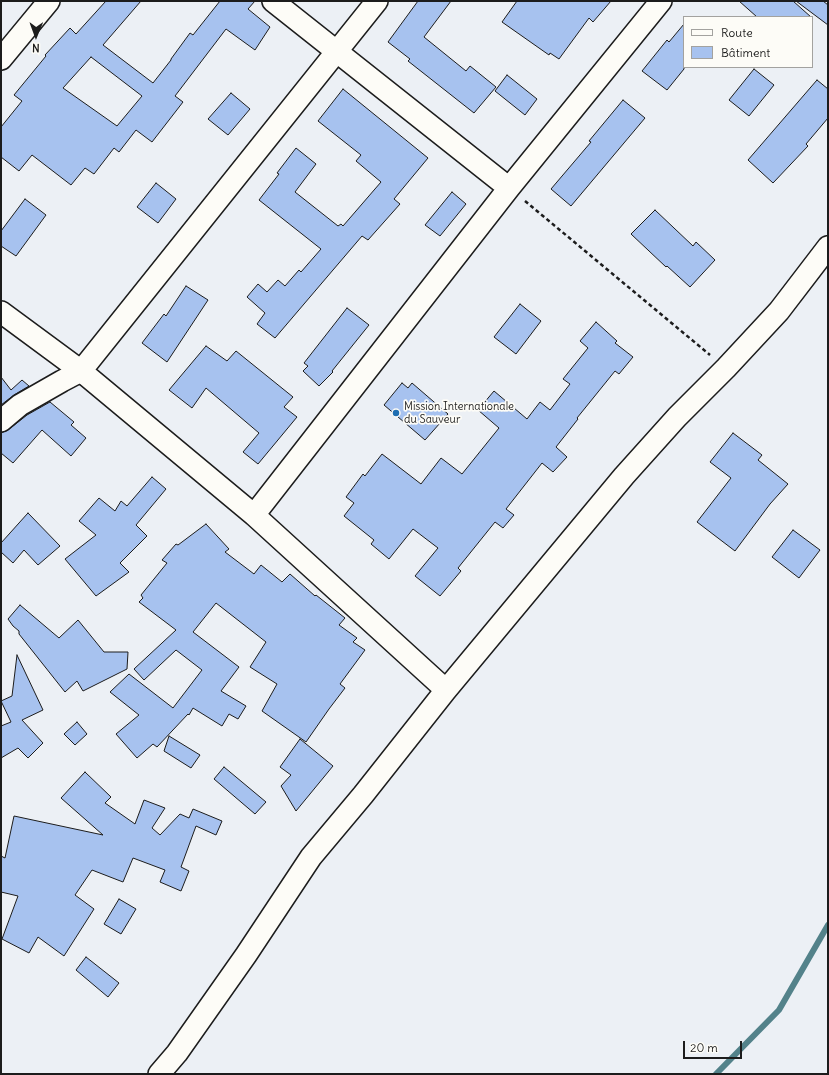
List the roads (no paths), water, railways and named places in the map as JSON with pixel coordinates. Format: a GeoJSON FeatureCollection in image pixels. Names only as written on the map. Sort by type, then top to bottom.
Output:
{"type":"FeatureCollection","features":[{"type":"Feature","properties":{"kind":"street"},"geometry":{"type":"LineString","coordinates":[[1,59],[49,1]]}},
{"type":"Feature","properties":{"kind":"street"},"geometry":{"type":"LineString","coordinates":[[273,1],[509,188]]}},
{"type":"Feature","properties":{"kind":"street"},"geometry":{"type":"LineString","coordinates":[[1,421],[20,404],[81,371],[377,1]]}},
{"type":"Feature","properties":{"kind":"street"},"geometry":{"type":"LineString","coordinates":[[254,515],[509,188],[661,1]]}},
{"type":"Feature","properties":{"kind":"street"},"geometry":{"type":"LineString","coordinates":[[159,1074],[176,1053],[241,962],[311,857],[363,795],[446,690],[624,476],[677,417],[726,368],[779,311],[828,247]]}},
{"type":"Feature","properties":{"kind":"street"},"geometry":{"type":"LineString","coordinates":[[1,312],[81,371],[254,515],[446,690]]}},
{"type":"Feature","properties":{"kind":"waterway"},"geometry":{"type":"LineString","coordinates":[[716,1074],[779,1010],[828,925]]}},
{"type":"Feature","properties":{"kind":"place","name":"Mission Internationale du Sauveur"},"geometry":{"type":"Point","coordinates":[396,413]}}]}
